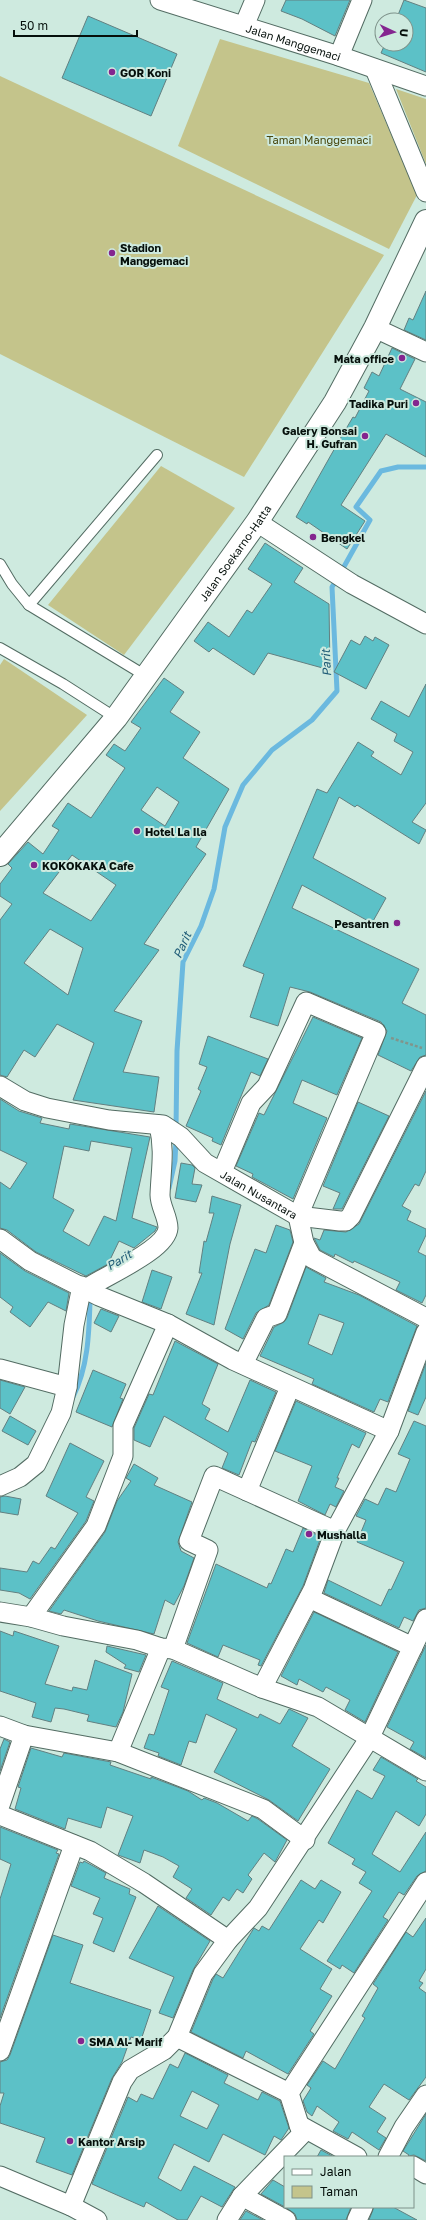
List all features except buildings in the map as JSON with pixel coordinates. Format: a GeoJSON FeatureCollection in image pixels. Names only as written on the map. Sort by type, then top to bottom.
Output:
{"type":"FeatureCollection","features":[{"type":"Feature","properties":{"kind":"highway","name":"Jalan Soekarno-Hatta"},"geometry":{"type":"LineString","coordinates":[[0,855],[116,718],[257,522],[335,402],[375,328],[426,221]]}},
{"type":"Feature","properties":{"kind":"street","name":"Jalan Manggemaci"},"geometry":{"type":"LineString","coordinates":[[160,0],[194,5],[244,26],[339,56],[426,86]]}},
{"type":"Feature","properties":{"kind":"street"},"geometry":{"type":"LineString","coordinates":[[244,26],[255,0]]}},
{"type":"Feature","properties":{"kind":"street"},"geometry":{"type":"LineString","coordinates":[[339,56],[362,0]]}},
{"type":"Feature","properties":{"kind":"street"},"geometry":{"type":"LineString","coordinates":[[375,69],[426,192]]}},
{"type":"Feature","properties":{"kind":"street"},"geometry":{"type":"LineString","coordinates":[[375,328],[426,352]]}},
{"type":"Feature","properties":{"kind":"street"},"geometry":{"type":"LineString","coordinates":[[257,522],[352,584],[426,624]]}},
{"type":"Feature","properties":{"kind":"street"},"geometry":{"type":"LineString","coordinates":[[222,1172],[252,1103],[267,1086],[306,1002],[376,1032],[298,1216],[340,1221],[346,1221],[351,1216],[426,1066]]}},
{"type":"Feature","properties":{"kind":"street"},"geometry":{"type":"LineString","coordinates":[[0,1086],[25,1101],[47,1108],[109,1120],[161,1125],[164,1156],[160,1196],[168,1228],[166,1236],[157,1247],[89,1290],[74,1325],[67,1387],[61,1413],[36,1464],[20,1477],[0,1486]]}},
{"type":"Feature","properties":{"kind":"street","name":"Jalan Nusantara"},"geometry":{"type":"LineString","coordinates":[[161,1125],[181,1137],[205,1163],[298,1216],[304,1243],[312,1258],[426,1318]]}},
{"type":"Feature","properties":{"kind":"street"},"geometry":{"type":"LineString","coordinates":[[0,1239],[30,1261],[89,1290],[168,1324],[290,1387],[389,1430]]}},
{"type":"Feature","properties":{"kind":"street"},"geometry":{"type":"LineString","coordinates":[[243,1364],[266,1318],[277,1314],[304,1243]]}},
{"type":"Feature","properties":{"kind":"street"},"geometry":{"type":"LineString","coordinates":[[31,1617],[96,1526],[123,1456],[123,1426],[168,1324]]}},
{"type":"Feature","properties":{"kind":"street"},"geometry":{"type":"LineString","coordinates":[[262,1688],[309,1598],[335,1531],[389,1430],[426,1332]]}},
{"type":"Feature","properties":{"kind":"street"},"geometry":{"type":"LineString","coordinates":[[0,1369],[67,1387]]}},
{"type":"Feature","properties":{"kind":"street"},"geometry":{"type":"LineString","coordinates":[[247,1491],[290,1387]]}},
{"type":"Feature","properties":{"kind":"street"},"geometry":{"type":"LineString","coordinates":[[118,1752],[167,1649],[208,1550],[189,1541],[214,1476],[335,1531]]}},
{"type":"Feature","properties":{"kind":"street"},"geometry":{"type":"LineString","coordinates":[[309,1598],[413,1647]]}},
{"type":"Feature","properties":{"kind":"street"},"geometry":{"type":"LineString","coordinates":[[0,1612],[31,1617],[63,1626],[137,1640],[167,1649],[262,1688],[318,1706],[369,1739],[426,1771]]}},
{"type":"Feature","properties":{"kind":"street"},"geometry":{"type":"LineString","coordinates":[[0,2176],[82,2214],[122,2082],[130,2070],[164,2050],[177,2037],[203,1974],[228,1940],[258,1908],[305,1840],[369,1739],[426,1619]]}},
{"type":"Feature","properties":{"kind":"street"},"geometry":{"type":"LineString","coordinates":[[0,1726],[24,1735],[118,1752],[263,1809],[305,1840]]}},
{"type":"Feature","properties":{"kind":"street"},"geometry":{"type":"LineString","coordinates":[[0,1805],[24,1735]]}},
{"type":"Feature","properties":{"kind":"street"},"geometry":{"type":"LineString","coordinates":[[0,1815],[90,1851],[144,1883],[228,1940]]}},
{"type":"Feature","properties":{"kind":"street"},"geometry":{"type":"LineString","coordinates":[[0,2051],[74,1845]]}},
{"type":"Feature","properties":{"kind":"street"},"geometry":{"type":"LineString","coordinates":[[290,2093],[426,1882]]}},
{"type":"Feature","properties":{"kind":"street"},"geometry":{"type":"LineString","coordinates":[[177,2037],[290,2093],[302,2134],[242,2196],[227,2220]]}},
{"type":"Feature","properties":{"kind":"street"},"geometry":{"type":"LineString","coordinates":[[391,2156],[426,2094]]}},
{"type":"Feature","properties":{"kind":"street"},"geometry":{"type":"LineString","coordinates":[[299,2125],[355,2156]]}},
{"type":"Feature","properties":{"kind":"street"},"geometry":{"type":"LineString","coordinates":[[414,2167],[426,2174]]}},
{"type":"Feature","properties":{"kind":"street"},"geometry":{"type":"LineString","coordinates":[[242,2196],[286,2220]]}},
{"type":"Feature","properties":{"kind":"street"},"geometry":{"type":"LineString","coordinates":[[357,2220],[363,2208]]}},
{"type":"Feature","properties":{"kind":"lane"},"geometry":{"type":"LineString","coordinates":[[29,605],[157,455]]}},
{"type":"Feature","properties":{"kind":"lane"},"geometry":{"type":"LineString","coordinates":[[0,564],[12,584],[29,605],[146,676]]}},
{"type":"Feature","properties":{"kind":"lane"},"geometry":{"type":"LineString","coordinates":[[0,648],[63,684],[116,718]]}},
{"type":"Feature","properties":{"kind":"path"},"geometry":{"type":"LineString","coordinates":[[376,1032],[426,1050]]}},
{"type":"Feature","properties":{"kind":"green space","name":"Taman Manggemaci"},"geometry":{"type":"Polygon","coordinates":[[[220,39],[369,83],[417,195],[389,249],[178,146],[220,39]]]}},
{"type":"Feature","properties":{"kind":"green space"},"geometry":{"type":"Polygon","coordinates":[[[0,76],[384,255],[244,477],[0,354],[0,76]]]}},
{"type":"Feature","properties":{"kind":"green space"},"geometry":{"type":"Polygon","coordinates":[[[396,89],[426,99],[426,164],[396,89]]]}},
{"type":"Feature","properties":{"kind":"green space"},"geometry":{"type":"Polygon","coordinates":[[[161,466],[235,508],[124,655],[48,605],[161,466]]]}},
{"type":"Feature","properties":{"kind":"green space"},"geometry":{"type":"Polygon","coordinates":[[[4,659],[87,715],[0,811],[0,665],[4,659]]]}},
{"type":"Feature","properties":{"kind":"waterway","name":"Parit"},"geometry":{"type":"LineString","coordinates":[[341,572],[370,520],[356,507],[381,471],[398,467],[426,467]]}},
{"type":"Feature","properties":{"kind":"waterway","name":"Parit"},"geometry":{"type":"LineString","coordinates":[[176,1129],[177,1051],[183,962],[201,926],[214,889],[225,827],[243,785],[272,750],[312,720],[337,691],[332,587],[337,579]]}},
{"type":"Feature","properties":{"kind":"waterway","name":"Parit"},"geometry":{"type":"LineString","coordinates":[[169,1188],[175,1161],[176,1139]]}},
{"type":"Feature","properties":{"kind":"waterway","name":"Parit"},"geometry":{"type":"LineString","coordinates":[[73,1397],[85,1362],[90,1302],[92,1296]]}},
{"type":"Feature","properties":{"kind":"place","name":"GOR Koni"},"geometry":{"type":"Point","coordinates":[112,72]}},
{"type":"Feature","properties":{"kind":"place","name":"Stadion Manggemaci"},"geometry":{"type":"Point","coordinates":[112,253]}},
{"type":"Feature","properties":{"kind":"place","name":"Mata office"},"geometry":{"type":"Point","coordinates":[402,358]}},
{"type":"Feature","properties":{"kind":"place","name":"Tadika Puri"},"geometry":{"type":"Point","coordinates":[416,403]}},
{"type":"Feature","properties":{"kind":"place","name":"Galery Bonsai H. Gufran"},"geometry":{"type":"Point","coordinates":[365,436]}},
{"type":"Feature","properties":{"kind":"place","name":"Bengkel"},"geometry":{"type":"Point","coordinates":[313,537]}},
{"type":"Feature","properties":{"kind":"place","name":"Hotel La Ila"},"geometry":{"type":"Point","coordinates":[137,831]}},
{"type":"Feature","properties":{"kind":"place","name":"KOKOKAKA Cafe"},"geometry":{"type":"Point","coordinates":[34,865]}},
{"type":"Feature","properties":{"kind":"place","name":"Pesantren"},"geometry":{"type":"Point","coordinates":[397,923]}},
{"type":"Feature","properties":{"kind":"place","name":"Mushalla"},"geometry":{"type":"Point","coordinates":[309,1534]}},
{"type":"Feature","properties":{"kind":"place","name":"SMA Al- Marif"},"geometry":{"type":"Point","coordinates":[81,2041]}},
{"type":"Feature","properties":{"kind":"place","name":"Kantor Arsip"},"geometry":{"type":"Point","coordinates":[70,2141]}}]}
